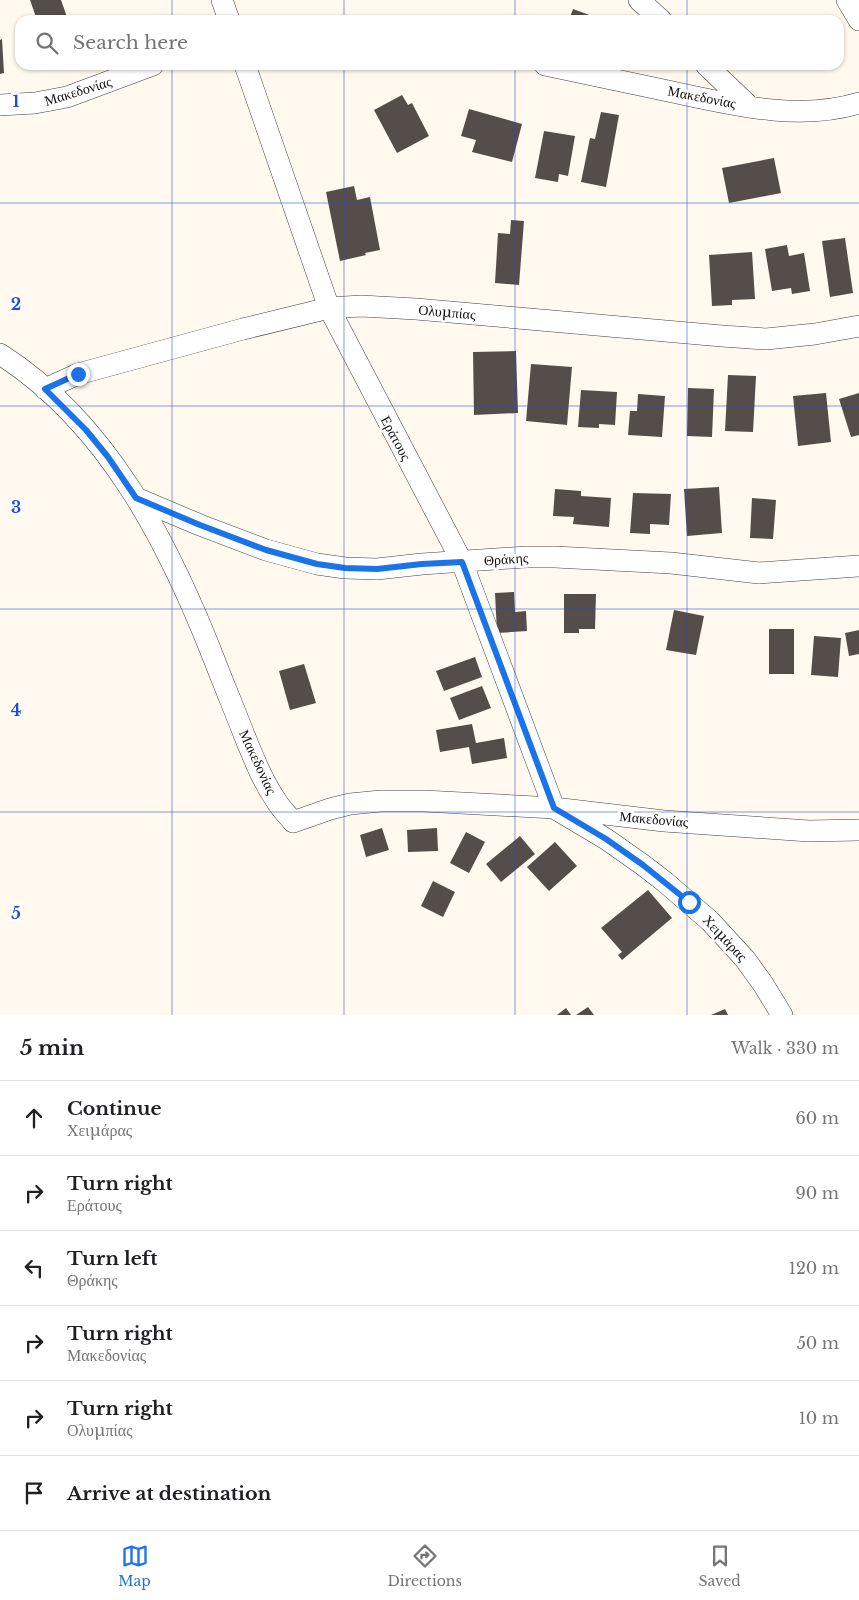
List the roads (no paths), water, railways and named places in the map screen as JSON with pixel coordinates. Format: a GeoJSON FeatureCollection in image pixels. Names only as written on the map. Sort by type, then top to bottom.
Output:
{"type":"FeatureCollection","features":[{"type":"Feature","properties":{"kind":"street"},"geometry":{"type":"LineString","coordinates":[[222,0],[227,15]]}},
{"type":"Feature","properties":{"kind":"street"},"geometry":{"type":"LineString","coordinates":[[639,0],[656,15]]}},
{"type":"Feature","properties":{"kind":"street"},"geometry":{"type":"LineString","coordinates":[[847,0],[859,20]]}},
{"type":"Feature","properties":{"kind":"street","name":"Μακεδονίας"},"geometry":{"type":"LineString","coordinates":[[0,105],[35,103],[67,97],[140,70]]}},
{"type":"Feature","properties":{"kind":"street","name":"Εράτους"},"geometry":{"type":"LineString","coordinates":[[247,70],[330,308],[462,562],[554,808]]}},
{"type":"Feature","properties":{"kind":"street","name":"Μακεδονίας"},"geometry":{"type":"LineString","coordinates":[[568,70],[714,101],[749,106],[812,112],[844,108],[859,103]]}},
{"type":"Feature","properties":{"kind":"street"},"geometry":{"type":"LineString","coordinates":[[711,70],[749,106]]}},
{"type":"Feature","properties":{"kind":"street","name":"Ολυμπίας"},"geometry":{"type":"LineString","coordinates":[[45,389],[78,374],[242,329],[330,308],[361,306],[416,309],[722,336],[766,338],[815,334],[859,326]]}},
{"type":"Feature","properties":{"kind":"street","name":"Μακεδονίας"},"geometry":{"type":"LineString","coordinates":[[0,354],[45,389],[68,411],[108,457],[136,498],[176,570],[260,770],[277,803],[293,822],[340,806],[381,802],[424,801],[554,808],[664,821],[809,831],[859,830]]}},
{"type":"Feature","properties":{"kind":"street","name":"Θράκης"},"geometry":{"type":"LineString","coordinates":[[136,498],[266,550],[317,564],[345,568],[377,569],[526,557],[671,563],[759,573],[859,566]]}},
{"type":"Feature","properties":{"kind":"street","name":"Χειμάρας"},"geometry":{"type":"LineString","coordinates":[[554,808],[606,839],[643,865],[710,921],[745,959],[782,1015]]}}]}
